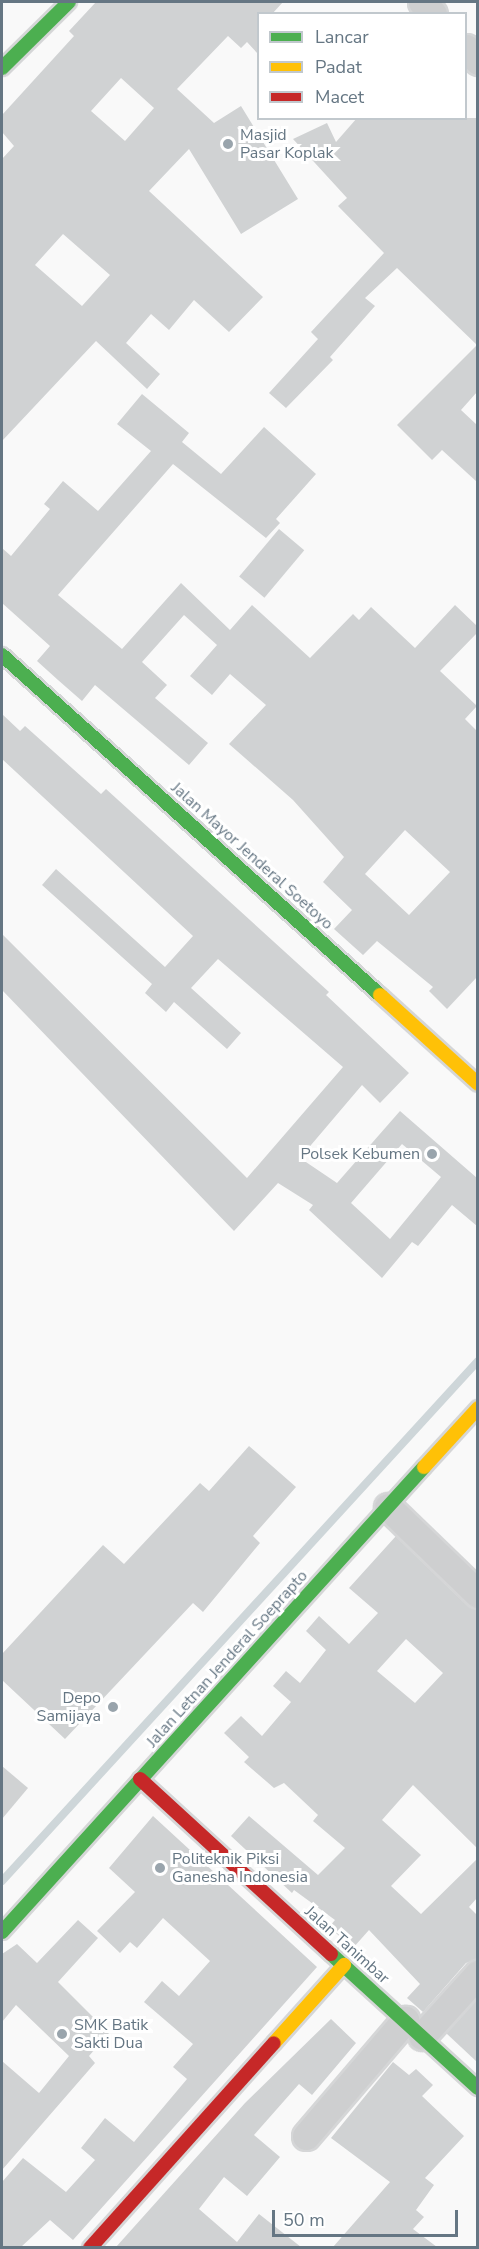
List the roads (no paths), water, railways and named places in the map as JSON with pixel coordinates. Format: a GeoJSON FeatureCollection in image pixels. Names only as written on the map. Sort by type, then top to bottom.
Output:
{"type":"FeatureCollection","features":[{"type":"Feature","properties":{"kind":"street"},"geometry":{"type":"LineString","coordinates":[[2,68],[69,2]]}},
{"type":"Feature","properties":{"kind":"street","name":"Jalan Mayor Jenderal Soetoyo"},"geometry":{"type":"LineString","coordinates":[[2,655],[477,1084]]}},
{"type":"Feature","properties":{"kind":"street","name":"Jalan Letnan Jenderal Soeprapto"},"geometry":{"type":"LineString","coordinates":[[2,1932],[477,1408]]}},
{"type":"Feature","properties":{"kind":"street"},"geometry":{"type":"LineString","coordinates":[[388,1507],[477,1594]]}},
{"type":"Feature","properties":{"kind":"street","name":"Jalan Tanimbar"},"geometry":{"type":"LineString","coordinates":[[141,1779],[477,2088]]}},
{"type":"Feature","properties":{"kind":"street"},"geometry":{"type":"LineString","coordinates":[[90,2247],[344,1965]]}},
{"type":"Feature","properties":{"kind":"street"},"geometry":{"type":"LineString","coordinates":[[306,2136],[413,2028],[477,1974]]}},
{"type":"Feature","properties":{"kind":"waterway"},"geometry":{"type":"LineString","coordinates":[[2,1881],[478,1361]]}},
{"type":"Feature","properties":{"kind":"place","name":"Masjid Pasar Koplak"},"geometry":{"type":"Point","coordinates":[228,144]}},
{"type":"Feature","properties":{"kind":"place","name":"Polsek Kebumen"},"geometry":{"type":"Point","coordinates":[432,1154]}},
{"type":"Feature","properties":{"kind":"place","name":"Depo Samijaya"},"geometry":{"type":"Point","coordinates":[113,1707]}},
{"type":"Feature","properties":{"kind":"place","name":"Politeknik Piksi Ganesha Indonesia"},"geometry":{"type":"Point","coordinates":[160,1868]}},
{"type":"Feature","properties":{"kind":"place","name":"SMK Batik Sakti Dua"},"geometry":{"type":"Point","coordinates":[62,2034]}}]}
